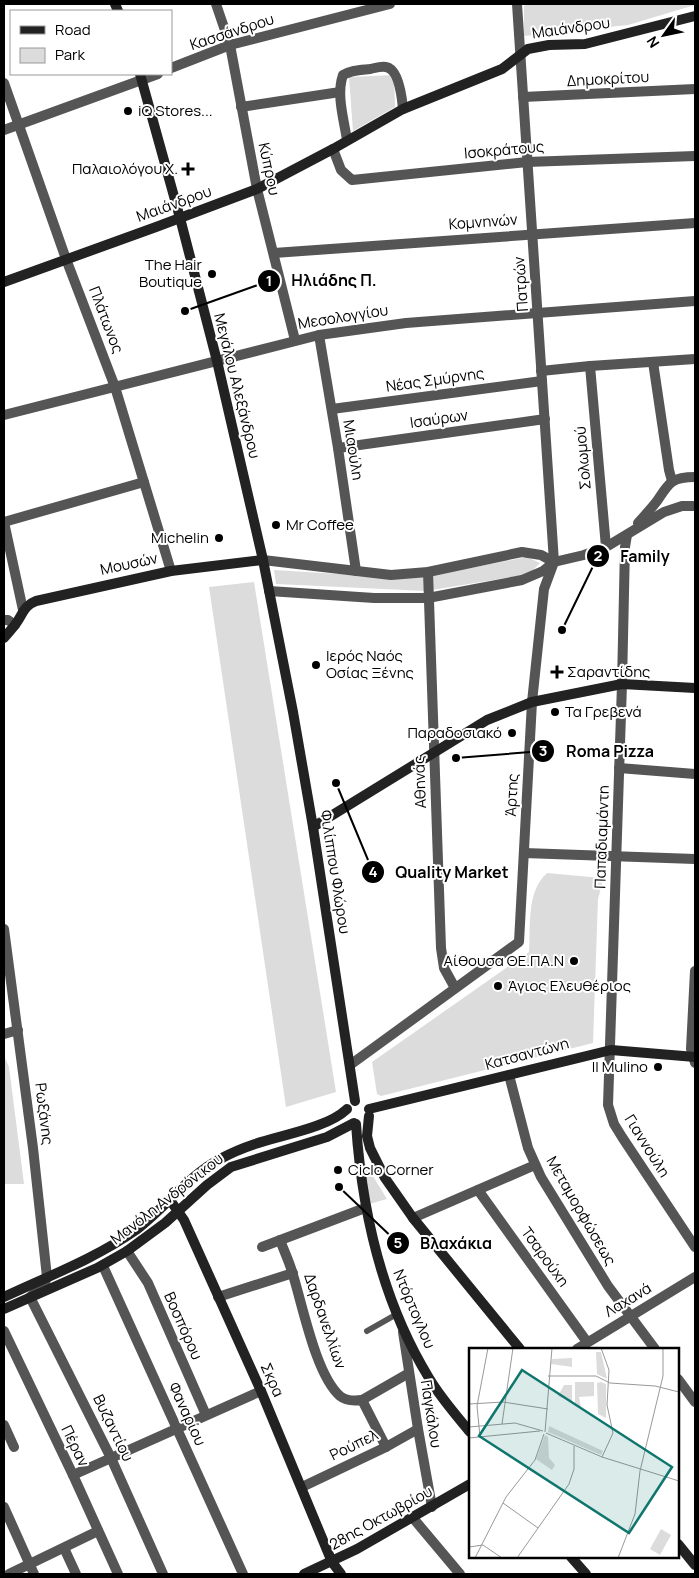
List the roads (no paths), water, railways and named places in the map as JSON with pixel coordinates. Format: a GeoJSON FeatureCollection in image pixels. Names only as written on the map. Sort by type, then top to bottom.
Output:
{"type":"FeatureCollection","features":[{"type":"Feature","properties":{"kind":"street","name":"Κύπρου"},"geometry":{"type":"LineString","coordinates":[[216,4],[230,45],[257,189],[295,340]]}},
{"type":"Feature","properties":{"kind":"street","name":"Κασσάνδρου"},"geometry":{"type":"LineString","coordinates":[[172,68],[230,45],[388,4]]}},
{"type":"Feature","properties":{"kind":"street","name":"Πατρών"},"geometry":{"type":"LineString","coordinates":[[517,4],[554,562]]}},
{"type":"Feature","properties":{"kind":"street","name":"Μαιάνδρου"},"geometry":{"type":"LineString","coordinates":[[4,282],[257,189],[403,109],[502,69],[528,49],[585,44],[695,16]]}},
{"type":"Feature","properties":{"kind":"street"},"geometry":{"type":"LineString","coordinates":[[347,140],[340,81],[343,75],[349,71],[385,67],[392,69],[396,75],[403,109]]}},
{"type":"Feature","properties":{"kind":"street"},"geometry":{"type":"LineString","coordinates":[[4,130],[141,77]]}},
{"type":"Feature","properties":{"kind":"street","name":"Μεγάλου Αλεξάνδρου"},"geometry":{"type":"LineString","coordinates":[[141,77],[217,361],[263,560]]}},
{"type":"Feature","properties":{"kind":"street","name":"Πλάτωνος"},"geometry":{"type":"LineString","coordinates":[[4,83],[66,259],[115,386],[171,571]]}},
{"type":"Feature","properties":{"kind":"street","name":"Δημοκρίτου"},"geometry":{"type":"LineString","coordinates":[[523,98],[695,90]]}},
{"type":"Feature","properties":{"kind":"street"},"geometry":{"type":"LineString","coordinates":[[242,107],[340,92]]}},
{"type":"Feature","properties":{"kind":"street","name":"Ισοκράτους"},"geometry":{"type":"LineString","coordinates":[[333,149],[341,170],[352,180],[527,162],[695,156]]}},
{"type":"Feature","properties":{"kind":"street","name":"Κομνηνών"},"geometry":{"type":"LineString","coordinates":[[274,253],[532,233],[695,223]]}},
{"type":"Feature","properties":{"kind":"street","name":"Μεσολογγίου"},"geometry":{"type":"LineString","coordinates":[[4,415],[319,335],[406,323],[695,301]]}},
{"type":"Feature","properties":{"kind":"street","name":"Μιαούλη"},"geometry":{"type":"LineString","coordinates":[[319,335],[356,571]]}},
{"type":"Feature","properties":{"kind":"street","name":"Νέας Σμύρνης"},"geometry":{"type":"LineString","coordinates":[[332,409],[542,376],[590,366],[695,359]]}},
{"type":"Feature","properties":{"kind":"street"},"geometry":{"type":"LineString","coordinates":[[653,362],[672,480]]}},
{"type":"Feature","properties":{"kind":"street","name":"Σολωμού"},"geometry":{"type":"LineString","coordinates":[[590,366],[606,547]]}},
{"type":"Feature","properties":{"kind":"street","name":"Ισαύρων"},"geometry":{"type":"LineString","coordinates":[[338,448],[545,419]]}},
{"type":"Feature","properties":{"kind":"street"},"geometry":{"type":"LineString","coordinates":[[626,535],[650,510],[672,480],[683,477],[695,477]]}},
{"type":"Feature","properties":{"kind":"street"},"geometry":{"type":"LineString","coordinates":[[4,638],[15,625],[23,610],[4,522],[144,482]]}},
{"type":"Feature","properties":{"kind":"street"},"geometry":{"type":"LineString","coordinates":[[269,591],[374,598],[428,595],[522,580],[543,571],[554,562],[584,555],[606,547],[664,512],[682,506],[695,506]]}},
{"type":"Feature","properties":{"kind":"street","name":"Παπαδιαμάντη"},"geometry":{"type":"LineString","coordinates":[[610,1050],[622,684],[624,548],[626,535]]}},
{"type":"Feature","properties":{"kind":"street"},"geometry":{"type":"LineString","coordinates":[[263,560],[391,575],[428,574],[522,552],[541,555],[554,562]]}},
{"type":"Feature","properties":{"kind":"street","name":"Μουσών"},"geometry":{"type":"LineString","coordinates":[[23,610],[32,602],[47,598],[171,571],[263,560]]}},
{"type":"Feature","properties":{"kind":"street","name":"Φιλίππου Φλώρου"},"geometry":{"type":"LineString","coordinates":[[263,560],[293,712],[313,827],[355,1101]]}},
{"type":"Feature","properties":{"kind":"street","name":"Άρτης"},"geometry":{"type":"LineString","coordinates":[[455,988],[519,942],[532,702],[544,588],[554,562]]}},
{"type":"Feature","properties":{"kind":"street","name":"Αθηνάς"},"geometry":{"type":"LineString","coordinates":[[428,574],[441,948],[444,968],[455,988]]}},
{"type":"Feature","properties":{"kind":"street"},"geometry":{"type":"LineString","coordinates":[[4,620],[8,620],[15,625]]}},
{"type":"Feature","properties":{"kind":"street"},"geometry":{"type":"LineString","coordinates":[[313,827],[486,720],[532,702],[622,684],[695,688]]}},
{"type":"Feature","properties":{"kind":"street"},"geometry":{"type":"LineString","coordinates":[[619,768],[695,774]]}},
{"type":"Feature","properties":{"kind":"street"},"geometry":{"type":"LineString","coordinates":[[524,853],[695,859]]}},
{"type":"Feature","properties":{"kind":"street","name":"Ρωξάνης"},"geometry":{"type":"LineString","coordinates":[[4,929],[18,1030],[47,1277]]}},
{"type":"Feature","properties":{"kind":"street"},"geometry":{"type":"LineString","coordinates":[[694,1059],[690,1050],[695,971]]}},
{"type":"Feature","properties":{"kind":"street"},"geometry":{"type":"LineString","coordinates":[[350,1065],[455,988]]}},
{"type":"Feature","properties":{"kind":"street"},"geometry":{"type":"LineString","coordinates":[[4,1034],[18,1030]]}},
{"type":"Feature","properties":{"kind":"street","name":"Κατσαντώνη"},"geometry":{"type":"LineString","coordinates":[[369,1113],[610,1050],[694,1059]]}},
{"type":"Feature","properties":{"kind":"street","name":"Γιαννούλη"},"geometry":{"type":"LineString","coordinates":[[610,1050],[608,1105],[614,1124],[695,1247]]}},
{"type":"Feature","properties":{"kind":"street","name":"Μεταμορφώσεως"},"geometry":{"type":"LineString","coordinates":[[509,1075],[528,1148],[547,1188],[608,1286],[654,1348]]}},
{"type":"Feature","properties":{"kind":"street"},"geometry":{"type":"LineString","coordinates":[[369,1113],[364,1122],[355,1123],[347,1117],[347,1109],[350,1103],[355,1101],[364,1102],[369,1113],[367,1136],[372,1154],[385,1178],[413,1218],[519,1348]]}},
{"type":"Feature","properties":{"kind":"street","name":"Μανόλη Ανδρόνικου"},"geometry":{"type":"LineString","coordinates":[[4,1297],[94,1255],[126,1236],[147,1221],[205,1169],[220,1159],[255,1144],[318,1124],[347,1109]]}},
{"type":"Feature","properties":{"kind":"street","name":"Μανόλη Ανδρόνικου"},"geometry":{"type":"LineString","coordinates":[[4,1309],[102,1266],[127,1251],[179,1210],[216,1177],[231,1167],[322,1138],[355,1123]]}},
{"type":"Feature","properties":{"kind":"street","name":"Ντόρτογλου"},"geometry":{"type":"LineString","coordinates":[[355,1123],[365,1208],[378,1261],[397,1314],[429,1379],[469,1431]]}},
{"type":"Feature","properties":{"kind":"street"},"geometry":{"type":"LineString","coordinates":[[413,1218],[535,1165]]}},
{"type":"Feature","properties":{"kind":"street","name":"Τσαρούχη"},"geometry":{"type":"LineString","coordinates":[[478,1190],[587,1342]]}},
{"type":"Feature","properties":{"kind":"street","name":"Σκρα"},"geometry":{"type":"LineString","coordinates":[[170,1200],[179,1210],[261,1390],[332,1562],[341,1574]]}},
{"type":"Feature","properties":{"kind":"street"},"geometry":{"type":"LineString","coordinates":[[262,1247],[365,1208]]}},
{"type":"Feature","properties":{"kind":"street","name":"Δαρδανελλίων"},"geometry":{"type":"LineString","coordinates":[[280,1240],[293,1273],[317,1352],[331,1385],[345,1399],[352,1401],[362,1400]]}},
{"type":"Feature","properties":{"kind":"street","name":"Βοσπόρου"},"geometry":{"type":"LineString","coordinates":[[127,1251],[148,1283],[206,1415]]}},
{"type":"Feature","properties":{"kind":"street","name":"Φαναρίου"},"geometry":{"type":"LineString","coordinates":[[102,1266],[244,1574]]}},
{"type":"Feature","properties":{"kind":"street"},"geometry":{"type":"LineString","coordinates":[[218,1297],[293,1273]]}},
{"type":"Feature","properties":{"kind":"street"},"geometry":{"type":"LineString","coordinates":[[30,1296],[44,1285],[47,1277]]}},
{"type":"Feature","properties":{"kind":"street","name":"Λαχανά"},"geometry":{"type":"LineString","coordinates":[[578,1348],[695,1277]]}},
{"type":"Feature","properties":{"kind":"street","name":"Βυζαντίου"},"geometry":{"type":"LineString","coordinates":[[30,1296],[112,1458],[163,1574]]}},
{"type":"Feature","properties":{"kind":"street","name":"Παγκάλου"},"geometry":{"type":"LineString","coordinates":[[402,1326],[432,1507]]}},
{"type":"Feature","properties":{"kind":"street","name":"Πέραν"},"geometry":{"type":"LineString","coordinates":[[4,1331],[118,1574]]}},
{"type":"Feature","properties":{"kind":"street"},"geometry":{"type":"LineString","coordinates":[[386,1447],[362,1400],[409,1373]]}},
{"type":"Feature","properties":{"kind":"street"},"geometry":{"type":"LineString","coordinates":[[679,1380],[695,1402]]}},
{"type":"Feature","properties":{"kind":"street"},"geometry":{"type":"LineString","coordinates":[[73,1475],[261,1390]]}},
{"type":"Feature","properties":{"kind":"street"},"geometry":{"type":"LineString","coordinates":[[4,1425],[14,1447]]}},
{"type":"Feature","properties":{"kind":"street","name":"Ρούπελ"},"geometry":{"type":"LineString","coordinates":[[302,1487],[386,1447],[418,1429]]}},
{"type":"Feature","properties":{"kind":"street","name":"28ης Οκτωβρίου"},"geometry":{"type":"LineString","coordinates":[[304,1574],[332,1562],[413,1518],[469,1485]]}},
{"type":"Feature","properties":{"kind":"street"},"geometry":{"type":"LineString","coordinates":[[4,1507],[32,1569]]}},
{"type":"Feature","properties":{"kind":"street"},"geometry":{"type":"LineString","coordinates":[[413,1518],[460,1574]]}},
{"type":"Feature","properties":{"kind":"street"},"geometry":{"type":"LineString","coordinates":[[10,1574],[32,1569],[64,1548],[98,1531]]}},
{"type":"Feature","properties":{"kind":"street"},"geometry":{"type":"LineString","coordinates":[[679,1545],[695,1565]]}},
{"type":"Feature","properties":{"kind":"street"},"geometry":{"type":"LineString","coordinates":[[64,1548],[76,1574]]}},
{"type":"Feature","properties":{"kind":"street"},"geometry":{"type":"LineString","coordinates":[[572,1558],[586,1574]]}},
{"type":"Feature","properties":{"kind":"lane"},"geometry":{"type":"LineString","coordinates":[[367,1330],[397,1314]]}},
{"type":"Feature","properties":{"kind":"place","name":"iQ Stores..."},"geometry":{"type":"Point","coordinates":[128,111]}},
{"type":"Feature","properties":{"kind":"place","name":"Παλαιολόγου Χ."},"geometry":{"type":"Point","coordinates":[188,169]}},
{"type":"Feature","properties":{"kind":"place","name":"The Hair Boutique"},"geometry":{"type":"Point","coordinates":[212,274]}},
{"type":"Feature","properties":{"kind":"place","name":"Ηλιάδης Π."},"geometry":{"type":"Point","coordinates":[185,311]}},
{"type":"Feature","properties":{"kind":"place","name":"Mr Coffee"},"geometry":{"type":"Point","coordinates":[276,525]}},
{"type":"Feature","properties":{"kind":"place","name":"Michelin"},"geometry":{"type":"Point","coordinates":[219,538]}},
{"type":"Feature","properties":{"kind":"place","name":"Family"},"geometry":{"type":"Point","coordinates":[562,630]}},
{"type":"Feature","properties":{"kind":"place","name":"Ιερός Ναός Οσίας Ξένης"},"geometry":{"type":"Point","coordinates":[316,665]}},
{"type":"Feature","properties":{"kind":"place","name":"Σαραντίδης"},"geometry":{"type":"Point","coordinates":[557,672]}},
{"type":"Feature","properties":{"kind":"place","name":"Τα Γρεβενά"},"geometry":{"type":"Point","coordinates":[555,712]}},
{"type":"Feature","properties":{"kind":"place","name":"Παραδοσιακό"},"geometry":{"type":"Point","coordinates":[512,733]}},
{"type":"Feature","properties":{"kind":"place","name":"Roma Pizza"},"geometry":{"type":"Point","coordinates":[456,758]}},
{"type":"Feature","properties":{"kind":"place","name":"Quality Market"},"geometry":{"type":"Point","coordinates":[336,783]}},
{"type":"Feature","properties":{"kind":"place","name":"Αίθουσα ΘΕ.ΠΑ.Ν"},"geometry":{"type":"Point","coordinates":[574,961]}},
{"type":"Feature","properties":{"kind":"place","name":"Άγιος Ελευθέριος"},"geometry":{"type":"Point","coordinates":[498,986]}},
{"type":"Feature","properties":{"kind":"place","name":"Il Mulino"},"geometry":{"type":"Point","coordinates":[658,1067]}},
{"type":"Feature","properties":{"kind":"place","name":"Ciclo Corner"},"geometry":{"type":"Point","coordinates":[338,1170]}},
{"type":"Feature","properties":{"kind":"place","name":"Βλαχάκια"},"geometry":{"type":"Point","coordinates":[339,1187]}}]}
